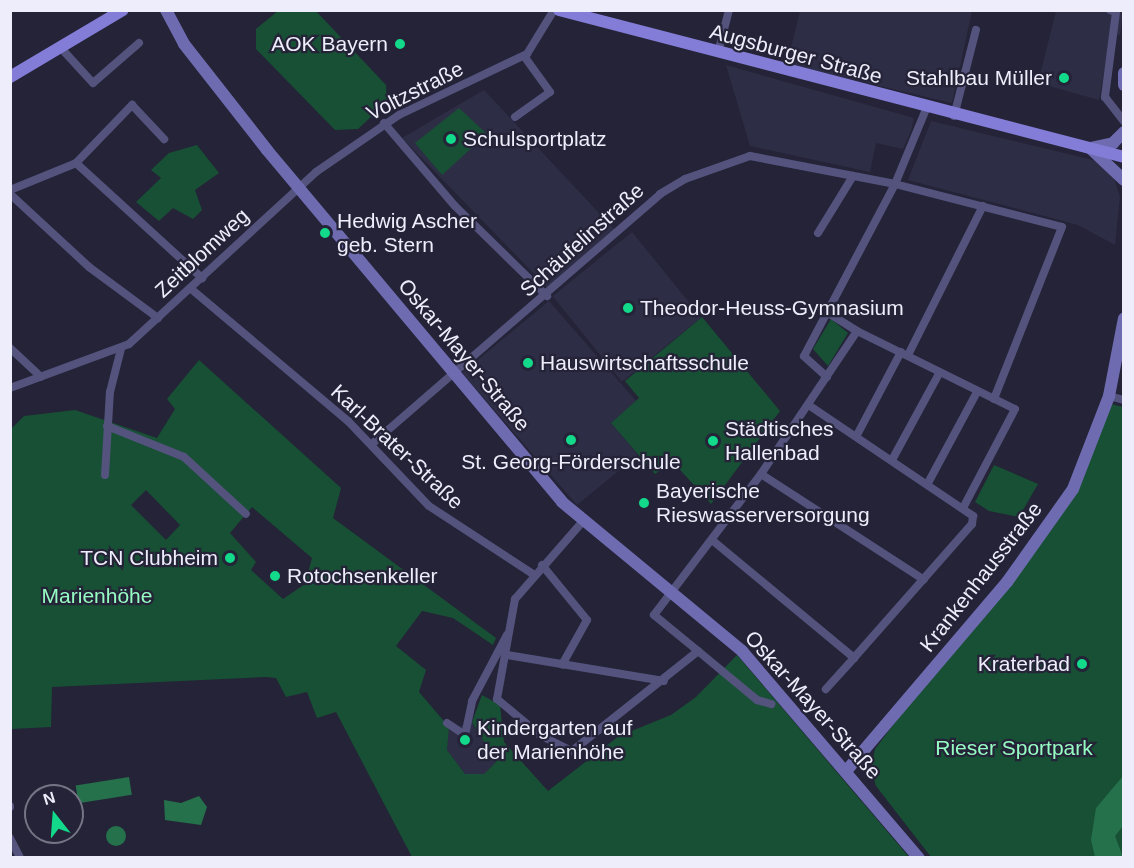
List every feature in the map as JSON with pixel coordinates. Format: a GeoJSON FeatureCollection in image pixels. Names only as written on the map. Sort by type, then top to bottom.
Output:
{"type":"FeatureCollection","features":[{"type":"Feature","properties":{"kind":"main road"},"geometry":{"type":"LineString","coordinates":[[10,77],[123,10]]}},
{"type":"Feature","properties":{"kind":"main road","name":"Oskar-Mayer-Straße"},"geometry":{"type":"LineString","coordinates":[[166,10],[184,44],[298,187],[452,373],[584,520],[742,651],[847,770],[919,858]]}},
{"type":"Feature","properties":{"kind":"main road","name":"Augsburger Straße"},"geometry":{"type":"LineString","coordinates":[[556,10],[580,13],[926,109],[1124,157]]}},
{"type":"Feature","properties":{"kind":"main road"},"geometry":{"type":"LineString","coordinates":[[1124,73],[1124,85]]}},
{"type":"Feature","properties":{"kind":"main road"},"geometry":{"type":"LineString","coordinates":[[1090,148],[1113,142],[1124,132]]}},
{"type":"Feature","properties":{"kind":"main road"},"geometry":{"type":"LineString","coordinates":[[1090,148],[1124,180]]}},
{"type":"Feature","properties":{"kind":"main road","name":"Krankenhausstraße"},"geometry":{"type":"LineString","coordinates":[[847,770],[1043,536],[1085,463],[1109,396],[1124,318]]}},
{"type":"Feature","properties":{"kind":"street"},"geometry":{"type":"LineString","coordinates":[[515,117],[550,92],[524,56],[556,10]]}},
{"type":"Feature","properties":{"kind":"street"},"geometry":{"type":"LineString","coordinates":[[718,53],[729,10]]}},
{"type":"Feature","properties":{"kind":"street"},"geometry":{"type":"LineString","coordinates":[[1110,10],[1116,12],[1105,97],[1124,121]]}},
{"type":"Feature","properties":{"kind":"street"},"geometry":{"type":"LineString","coordinates":[[954,116],[976,30]]}},
{"type":"Feature","properties":{"kind":"street"},"geometry":{"type":"LineString","coordinates":[[60,47],[93,82],[139,43]]}},
{"type":"Feature","properties":{"kind":"street","name":"Voltzstraße"},"geometry":{"type":"LineString","coordinates":[[298,187],[384,123],[524,56]]}},
{"type":"Feature","properties":{"kind":"street"},"geometry":{"type":"LineString","coordinates":[[158,318],[88,267],[10,192],[76,163],[132,105],[164,139]]}},
{"type":"Feature","properties":{"kind":"street"},"geometry":{"type":"LineString","coordinates":[[827,377],[804,356],[895,184],[926,109]]}},
{"type":"Feature","properties":{"kind":"street"},"geometry":{"type":"LineString","coordinates":[[384,123],[455,206],[547,296]]}},
{"type":"Feature","properties":{"kind":"street","name":"Schäufelinstraße"},"geometry":{"type":"LineString","coordinates":[[373,443],[452,373],[547,296],[656,197],[685,179],[750,156],[895,184],[1062,227],[994,399]]}},
{"type":"Feature","properties":{"kind":"street"},"geometry":{"type":"LineString","coordinates":[[76,163],[201,278]]}},
{"type":"Feature","properties":{"kind":"street"},"geometry":{"type":"LineString","coordinates":[[818,233],[853,176]]}},
{"type":"Feature","properties":{"kind":"street","name":"Zeitblomweg"},"geometry":{"type":"LineString","coordinates":[[125,346],[298,187]]}},
{"type":"Feature","properties":{"kind":"street"},"geometry":{"type":"LineString","coordinates":[[857,435],[905,353],[983,206]]}},
{"type":"Feature","properties":{"kind":"street","name":"Karl-Brater-Straße"},"geometry":{"type":"LineString","coordinates":[[190,288],[373,443],[429,506],[533,574]]}},
{"type":"Feature","properties":{"kind":"street"},"geometry":{"type":"LineString","coordinates":[[829,310],[857,332],[905,353],[977,392],[1015,409],[964,506]]}},
{"type":"Feature","properties":{"kind":"street"},"geometry":{"type":"LineString","coordinates":[[771,704],[757,700],[654,615],[670,590],[712,540],[810,406],[857,332]]}},
{"type":"Feature","properties":{"kind":"street"},"geometry":{"type":"LineString","coordinates":[[10,388],[125,346]]}},
{"type":"Feature","properties":{"kind":"street"},"geometry":{"type":"LineString","coordinates":[[105,475],[107,426],[125,346]]}},
{"type":"Feature","properties":{"kind":"street"},"geometry":{"type":"LineString","coordinates":[[10,348],[41,377]]}},
{"type":"Feature","properties":{"kind":"street"},"geometry":{"type":"LineString","coordinates":[[892,460],[940,372]]}},
{"type":"Feature","properties":{"kind":"street"},"geometry":{"type":"LineString","coordinates":[[928,483],[977,392]]}},
{"type":"Feature","properties":{"kind":"street"},"geometry":{"type":"LineString","coordinates":[[1109,396],[1124,400]]}},
{"type":"Feature","properties":{"kind":"street"},"geometry":{"type":"LineString","coordinates":[[810,406],[964,506],[973,516],[924,580],[826,689]]}},
{"type":"Feature","properties":{"kind":"street"},"geometry":{"type":"LineString","coordinates":[[107,426],[184,457],[246,514]]}},
{"type":"Feature","properties":{"kind":"street"},"geometry":{"type":"LineString","coordinates":[[761,474],[924,580]]}},
{"type":"Feature","properties":{"kind":"street"},"geometry":{"type":"LineString","coordinates":[[584,520],[533,574],[515,599],[508,632],[507,655],[497,699],[540,735],[572,751],[664,681],[698,651]]}},
{"type":"Feature","properties":{"kind":"street"},"geometry":{"type":"LineString","coordinates":[[712,540],[854,658]]}},
{"type":"Feature","properties":{"kind":"street"},"geometry":{"type":"LineString","coordinates":[[542,565],[587,620],[561,665]]}},
{"type":"Feature","properties":{"kind":"street"},"geometry":{"type":"LineString","coordinates":[[447,723],[465,735],[472,702],[508,632]]}},
{"type":"Feature","properties":{"kind":"street"},"geometry":{"type":"LineString","coordinates":[[507,655],[664,681]]}},
{"type":"Feature","properties":{"kind":"street"},"geometry":{"type":"LineString","coordinates":[[10,838],[20,858]]}},
{"type":"Feature","properties":{"kind":"shaded area"},"geometry":{"type":"Polygon","coordinates":[[[800,11],[972,11],[952,103],[787,64],[800,11]]]}},
{"type":"Feature","properties":{"kind":"shaded area"},"geometry":{"type":"Polygon","coordinates":[[[1056,11],[1123,11],[1120,35],[1111,33],[1099,100],[1038,83],[1056,11]]]}},
{"type":"Feature","properties":{"kind":"shaded area"},"geometry":{"type":"Polygon","coordinates":[[[726,65],[914,118],[911,131],[903,149],[876,143],[870,172],[750,146],[726,65]]]}},
{"type":"Feature","properties":{"kind":"shaded area"},"geometry":{"type":"Polygon","coordinates":[[[484,90],[614,229],[548,288],[402,138],[484,90]]]}},
{"type":"Feature","properties":{"kind":"shaded area"},"geometry":{"type":"Polygon","coordinates":[[[931,121],[1097,161],[1113,175],[1120,197],[1115,245],[1078,225],[908,180],[931,121]]]}},
{"type":"Feature","properties":{"kind":"shaded area","name":"Theodor-Heuss-Gymnasium"},"geometry":{"type":"Polygon","coordinates":[[[632,232],[701,317],[622,382],[553,296],[632,232]]]}},
{"type":"Feature","properties":{"kind":"shaded area"},"geometry":{"type":"Polygon","coordinates":[[[549,301],[636,401],[611,423],[638,455],[577,505],[462,373],[549,301]]]}},
{"type":"Feature","properties":{"kind":"shaded area","name":"Kindergarten auf der Marienhöhe"},"geometry":{"type":"Polygon","coordinates":[[[472,722],[496,762],[484,774],[465,774],[447,750],[448,730],[472,722]]]}},
{"type":"Feature","properties":{"kind":"shaded area"},"geometry":{"type":"Polygon","coordinates":[[[1123,776],[1123,826],[1115,836],[1123,857],[1095,857],[1091,840],[1096,808],[1123,776]]]}},
{"type":"Feature","properties":{"kind":"shaded area"},"geometry":{"type":"Polygon","coordinates":[[[129,777],[132,795],[84,802],[84,784],[129,777]]]}},
{"type":"Feature","properties":{"kind":"shaded area"},"geometry":{"type":"Polygon","coordinates":[[[199,796],[207,807],[201,825],[165,820],[164,800],[181,803],[199,796]]]}},
{"type":"Feature","properties":{"kind":"shaded area"},"geometry":{"type":"Polygon","coordinates":[[[116,826],[123,829],[126,836],[123,843],[116,846],[109,843],[106,836],[109,829],[116,826]]]}},
{"type":"Feature","properties":{"kind":"green space"},"geometry":{"type":"Polygon","coordinates":[[[279,10],[316,11],[386,85],[387,102],[358,129],[335,130],[256,49],[256,29],[279,10]]]}},
{"type":"Feature","properties":{"kind":"green space","name":"Schulsportplatz"},"geometry":{"type":"Polygon","coordinates":[[[459,108],[487,134],[442,175],[415,143],[459,108]]]}},
{"type":"Feature","properties":{"kind":"green space"},"geometry":{"type":"Polygon","coordinates":[[[197,145],[219,173],[195,190],[202,210],[193,219],[173,208],[159,221],[136,202],[161,178],[151,170],[169,153],[197,145]]]}},
{"type":"Feature","properties":{"kind":"green space"},"geometry":{"type":"Polygon","coordinates":[[[702,317],[780,411],[711,504],[673,462],[655,474],[611,423],[639,398],[625,381],[702,317]]]}},
{"type":"Feature","properties":{"kind":"green space"},"geometry":{"type":"Polygon","coordinates":[[[831,319],[848,333],[828,366],[813,349],[831,319]]]}},
{"type":"Feature","properties":{"kind":"green space","name":"Marienhöhe"},"geometry":{"type":"Polygon","coordinates":[[[199,360],[341,488],[333,518],[496,638],[493,645],[453,618],[422,611],[396,646],[426,670],[419,692],[449,727],[447,750],[465,774],[484,774],[496,762],[472,722],[482,695],[500,705],[504,742],[548,791],[619,736],[671,715],[696,697],[737,655],[909,857],[412,857],[336,712],[317,718],[307,692],[286,697],[276,678],[52,687],[51,727],[11,729],[11,429],[24,416],[75,410],[157,438],[175,409],[167,399],[199,360]],[[146,490],[131,505],[166,540],[180,525],[146,490]],[[252,507],[230,533],[256,562],[251,570],[283,599],[305,584],[312,558],[252,507]]]}},
{"type":"Feature","properties":{"kind":"green space","name":"Rieser Sportpark"},"geometry":{"type":"Polygon","coordinates":[[[1107,403],[1123,407],[1123,857],[931,857],[876,786],[871,769],[875,749],[1072,489],[1107,403]]]}},
{"type":"Feature","properties":{"kind":"green space"},"geometry":{"type":"Polygon","coordinates":[[[994,465],[1038,484],[1019,517],[989,511],[975,502],[994,465]]]}},
{"type":"Feature","properties":{"kind":"place","name":"AOK Bayern"},"geometry":{"type":"Point","coordinates":[400,44]}},
{"type":"Feature","properties":{"kind":"place","name":"Stahlbau Müller"},"geometry":{"type":"Point","coordinates":[1064,78]}},
{"type":"Feature","properties":{"kind":"place","name":"Schulsportplatz"},"geometry":{"type":"Point","coordinates":[451,139]}},
{"type":"Feature","properties":{"kind":"place","name":"Hedwig Ascher geb. Stern"},"geometry":{"type":"Point","coordinates":[325,233]}},
{"type":"Feature","properties":{"kind":"place","name":"Theodor-Heuss-Gymnasium"},"geometry":{"type":"Point","coordinates":[628,308]}},
{"type":"Feature","properties":{"kind":"place","name":"Hauswirtschaftsschule"},"geometry":{"type":"Point","coordinates":[528,363]}},
{"type":"Feature","properties":{"kind":"place","name":"St. Georg-Förderschule"},"geometry":{"type":"Point","coordinates":[571,440]}},
{"type":"Feature","properties":{"kind":"place","name":"Städtisches Hallenbad"},"geometry":{"type":"Point","coordinates":[713,441]}},
{"type":"Feature","properties":{"kind":"place","name":"Bayerische Rieswasserversorgung"},"geometry":{"type":"Point","coordinates":[644,503]}},
{"type":"Feature","properties":{"kind":"place","name":"TCN Clubheim"},"geometry":{"type":"Point","coordinates":[230,558]}},
{"type":"Feature","properties":{"kind":"place","name":"Rotochsenkeller"},"geometry":{"type":"Point","coordinates":[275,576]}},
{"type":"Feature","properties":{"kind":"place","name":"Kraterbad"},"geometry":{"type":"Point","coordinates":[1082,664]}},
{"type":"Feature","properties":{"kind":"place","name":"Kindergarten auf der Marienhöhe"},"geometry":{"type":"Point","coordinates":[465,740]}}]}
